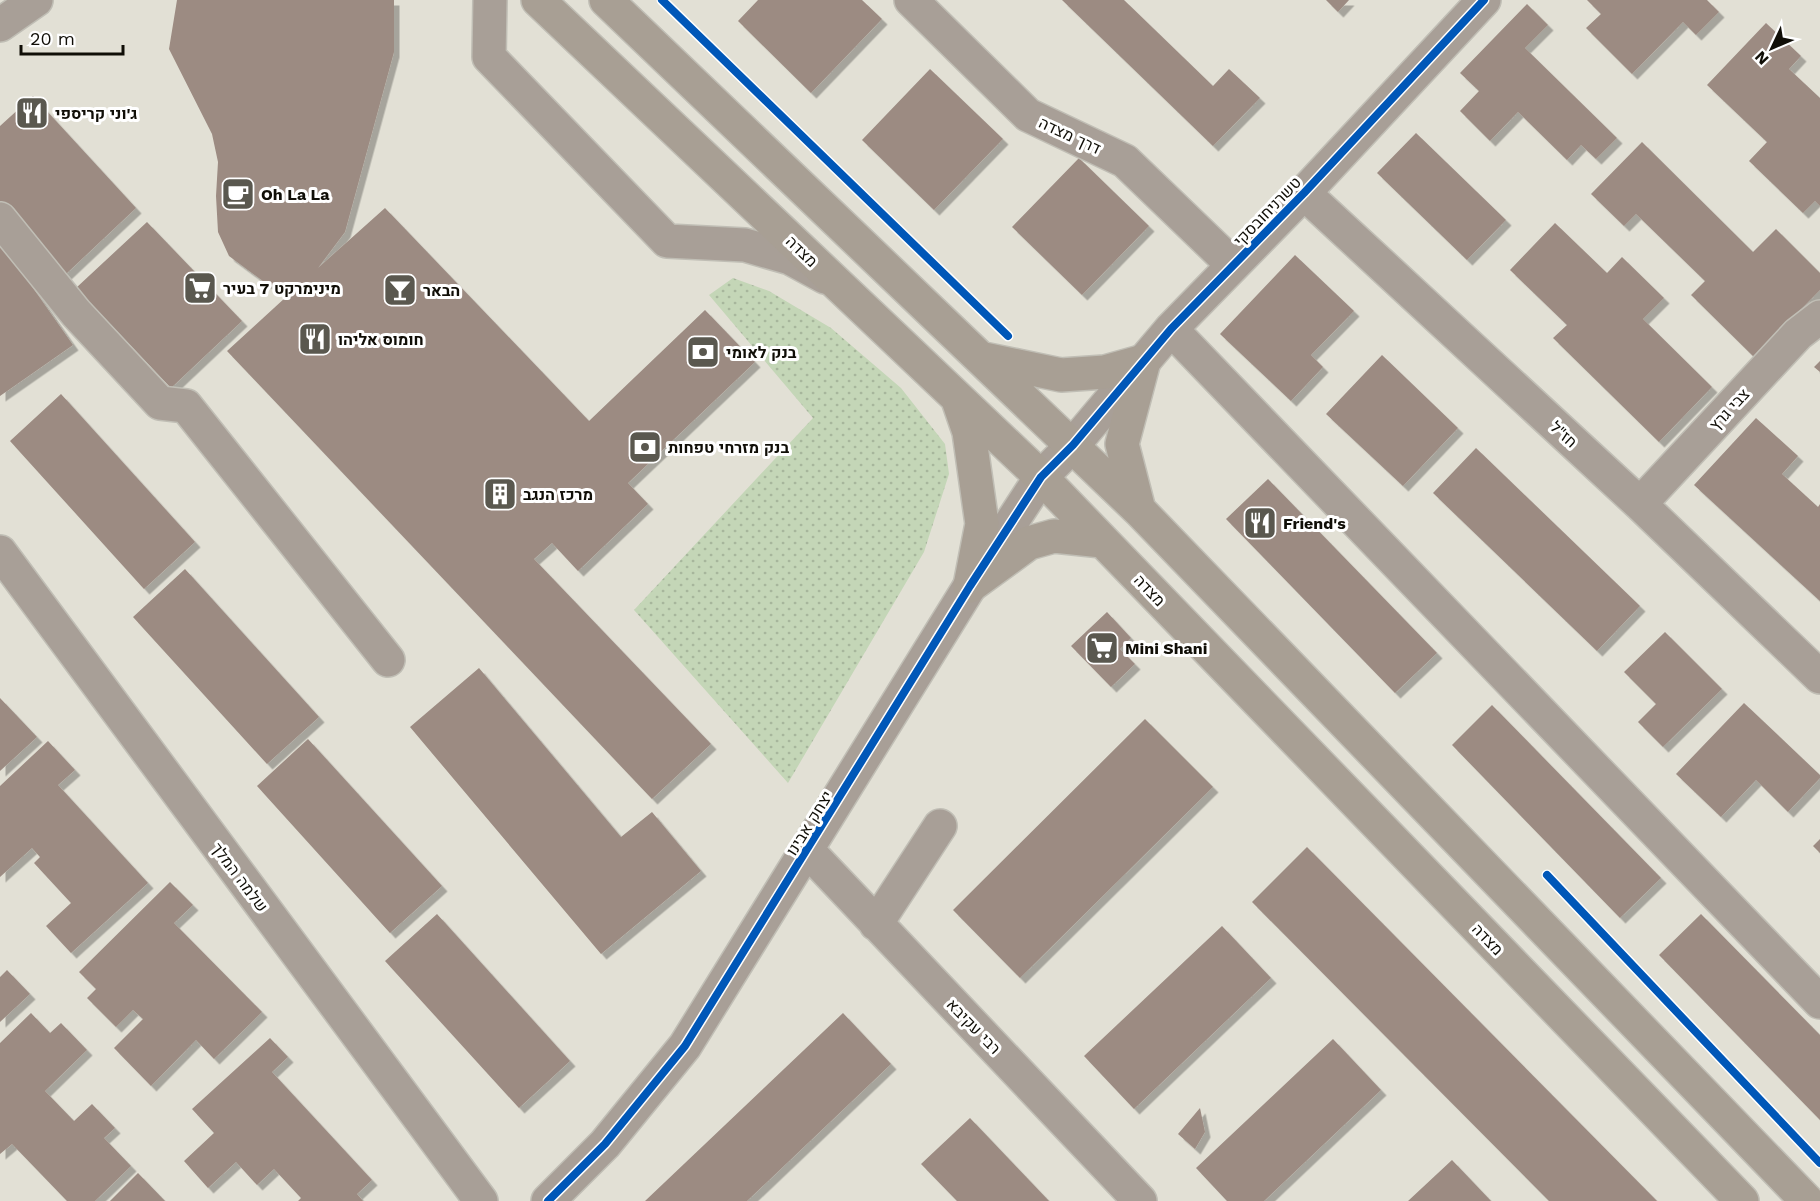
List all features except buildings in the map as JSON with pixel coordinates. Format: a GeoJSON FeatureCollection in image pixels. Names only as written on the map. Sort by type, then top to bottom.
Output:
{"type":"FeatureCollection","features":[{"type":"Feature","properties":{"kind":"main road","name":"מצדה"},"geometry":{"type":"LineString","coordinates":[[538,0],[1041,477],[1742,1201]]}},
{"type":"Feature","properties":{"kind":"main road"},"geometry":{"type":"LineString","coordinates":[[606,0],[984,359],[1140,511],[1807,1201]]}},
{"type":"Feature","properties":{"kind":"main road"},"geometry":{"type":"LineString","coordinates":[[984,359],[1061,375],[1105,372],[1144,361]]}},
{"type":"Feature","properties":{"kind":"main road"},"geometry":{"type":"LineString","coordinates":[[1140,511],[1122,444],[1144,361]]}},
{"type":"Feature","properties":{"kind":"main road"},"geometry":{"type":"LineString","coordinates":[[958,399],[969,432],[982,524],[970,586]]}},
{"type":"Feature","properties":{"kind":"main road"},"geometry":{"type":"LineString","coordinates":[[970,586],[1029,543],[1054,536],[1102,541]]}},
{"type":"Feature","properties":{"kind":"street"},"geometry":{"type":"LineString","coordinates":[[0,25],[36,0]]}},
{"type":"Feature","properties":{"kind":"street"},"geometry":{"type":"LineString","coordinates":[[490,0],[489,57],[667,241],[744,245],[790,258],[836,283]]}},
{"type":"Feature","properties":{"kind":"street","name":"דרך מצדה"},"geometry":{"type":"LineString","coordinates":[[911,0],[1028,115],[1125,161],[1233,265]]}},
{"type":"Feature","properties":{"kind":"street","name":"טשרניחובסקי"},"geometry":{"type":"LineString","coordinates":[[1073,445],[1171,329],[1304,193],[1484,0]]}},
{"type":"Feature","properties":{"kind":"street","name":"חז\"ל"},"geometry":{"type":"LineString","coordinates":[[1304,193],[1640,504],[1820,677]]}},
{"type":"Feature","properties":{"kind":"street"},"geometry":{"type":"LineString","coordinates":[[0,219],[76,312],[160,403],[186,406],[388,660]]}},
{"type":"Feature","properties":{"kind":"street","name":"צבי גרץ"},"geometry":{"type":"LineString","coordinates":[[1640,504],[1798,334],[1820,317]]}},
{"type":"Feature","properties":{"kind":"street"},"geometry":{"type":"LineString","coordinates":[[1171,329],[1820,1002]]}},
{"type":"Feature","properties":{"kind":"street","name":"יצחק אבינו"},"geometry":{"type":"LineString","coordinates":[[548,1201],[605,1144],[685,1046],[808,851],[970,586],[1041,477],[1073,445]]}},
{"type":"Feature","properties":{"kind":"street","name":"שלמה המלך"},"geometry":{"type":"LineString","coordinates":[[0,552],[481,1201]]}},
{"type":"Feature","properties":{"kind":"street"},"geometry":{"type":"LineString","coordinates":[[876,924],[939,826]]}},
{"type":"Feature","properties":{"kind":"street","name":"רבי עקיבא"},"geometry":{"type":"LineString","coordinates":[[808,851],[1140,1201]]}},
{"type":"Feature","properties":{"kind":"green space"},"geometry":{"type":"Polygon","coordinates":[[[733,278],[769,291],[831,328],[901,388],[945,444],[949,474],[924,552],[788,783],[634,610],[813,418],[709,295],[733,278]]]}},
{"type":"Feature","properties":{"kind":"cycle path"},"geometry":{"type":"LineString","coordinates":[[662,0],[1008,336]]}},
{"type":"Feature","properties":{"kind":"cycle path"},"geometry":{"type":"LineString","coordinates":[[548,1201],[605,1144],[685,1046],[970,586],[1041,477],[1073,445],[1171,329],[1304,193],[1484,0]]}},
{"type":"Feature","properties":{"kind":"cycle path"},"geometry":{"type":"LineString","coordinates":[[1547,875],[1820,1163]]}},
{"type":"Feature","properties":{"kind":"place","name":"ג'וני קריספי"},"geometry":{"type":"Point","coordinates":[32,113]}},
{"type":"Feature","properties":{"kind":"place","name":"Oh La La"},"geometry":{"type":"Point","coordinates":[238,194]}},
{"type":"Feature","properties":{"kind":"place","name":"מינימרקט 7 בעיר"},"geometry":{"type":"Point","coordinates":[200,288]}},
{"type":"Feature","properties":{"kind":"place","name":"הבאר"},"geometry":{"type":"Point","coordinates":[400,290]}},
{"type":"Feature","properties":{"kind":"place","name":"חומוס אליהו"},"geometry":{"type":"Point","coordinates":[315,339]}},
{"type":"Feature","properties":{"kind":"place","name":"בנק לאומי"},"geometry":{"type":"Point","coordinates":[703,352]}},
{"type":"Feature","properties":{"kind":"place","name":"בנק מזרחי טפחות"},"geometry":{"type":"Point","coordinates":[645,447]}},
{"type":"Feature","properties":{"kind":"place","name":"מרכז הנגב"},"geometry":{"type":"Point","coordinates":[500,494]}},
{"type":"Feature","properties":{"kind":"place","name":"Friend's"},"geometry":{"type":"Point","coordinates":[1260,523]}},
{"type":"Feature","properties":{"kind":"place","name":"Mini Shani"},"geometry":{"type":"Point","coordinates":[1102,648]}}]}
